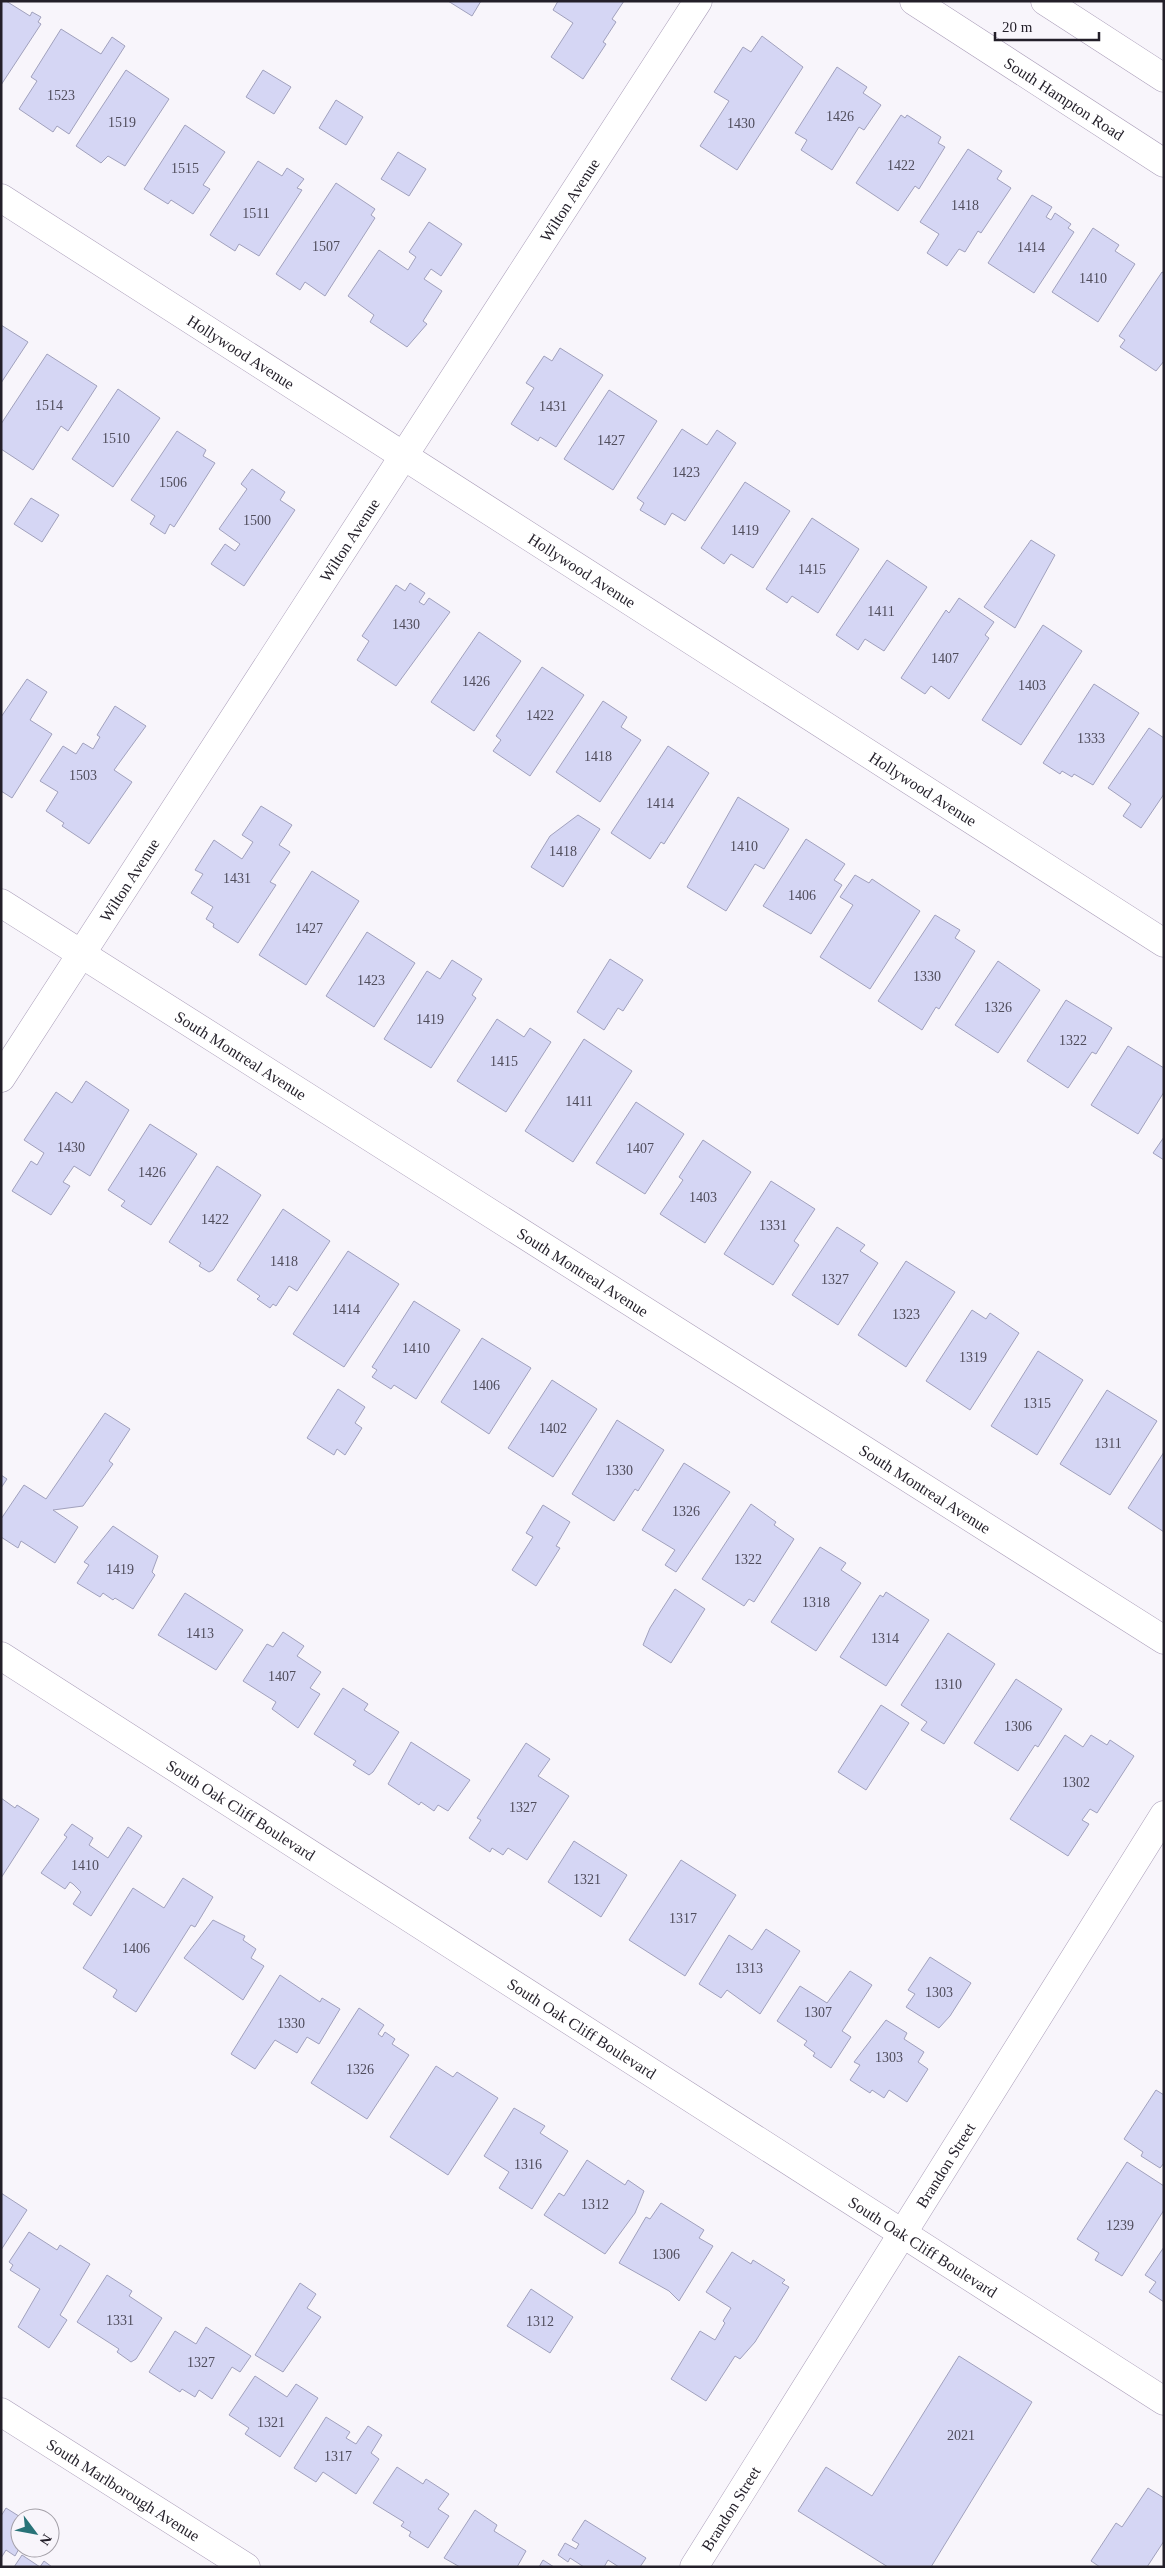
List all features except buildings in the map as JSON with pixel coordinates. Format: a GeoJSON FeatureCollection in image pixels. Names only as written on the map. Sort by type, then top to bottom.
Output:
{"type":"FeatureCollection","features":[{"type":"Feature","properties":{"kind":"street","name":"Wilton Avenue"},"geometry":{"type":"LineString","coordinates":[[1,1078],[698,1]]}},
{"type":"Feature","properties":{"kind":"street","name":"South Hampton Road"},"geometry":{"type":"LineString","coordinates":[[914,1],[1164,163]]}},
{"type":"Feature","properties":{"kind":"street"},"geometry":{"type":"LineString","coordinates":[[1045,1],[1164,78]]}},
{"type":"Feature","properties":{"kind":"street","name":"Hollywood Avenue"},"geometry":{"type":"LineString","coordinates":[[1,198],[1164,942]]}},
{"type":"Feature","properties":{"kind":"street","name":"South Montreal Avenue"},"geometry":{"type":"LineString","coordinates":[[1,903],[1164,1640]]}},
{"type":"Feature","properties":{"kind":"street","name":"South Oak Cliff Boulevard"},"geometry":{"type":"LineString","coordinates":[[1,1656],[1164,2401]]}},
{"type":"Feature","properties":{"kind":"street","name":"Brandon Street"},"geometry":{"type":"LineString","coordinates":[[694,2567],[1164,1815]]}},
{"type":"Feature","properties":{"kind":"street","name":"South Marlborough Avenue"},"geometry":{"type":"LineString","coordinates":[[1,2412],[246,2567]]}}]}
